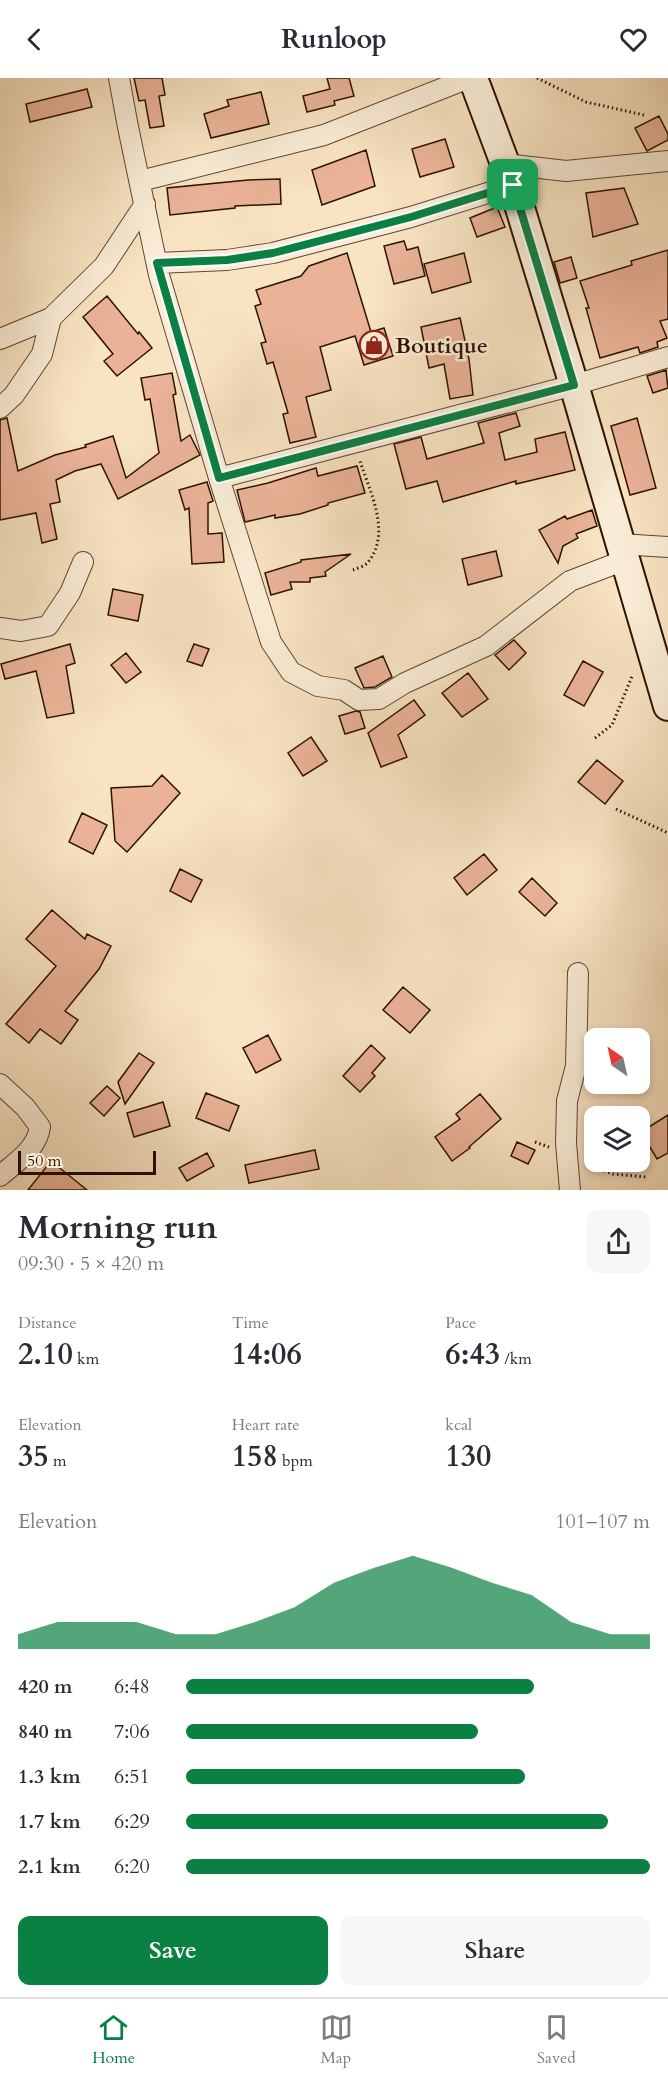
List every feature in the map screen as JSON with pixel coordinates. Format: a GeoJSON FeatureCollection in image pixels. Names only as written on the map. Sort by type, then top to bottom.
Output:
{"type":"FeatureCollection","features":[{"type":"Feature","properties":{"kind":"street"},"geometry":{"type":"LineString","coordinates":[[120,78],[157,263],[219,478],[271,642],[291,672],[318,686],[344,690],[359,700],[380,699],[405,683],[486,646],[570,581],[623,552],[668,547]]}},
{"type":"Feature","properties":{"kind":"street"},"geometry":{"type":"LineString","coordinates":[[141,181],[324,135],[471,78],[509,175],[623,552],[658,642],[668,706]]}},
{"type":"Feature","properties":{"kind":"street"},"geometry":{"type":"LineString","coordinates":[[157,263],[227,260],[273,253],[411,217],[509,175],[668,161]]}},
{"type":"Feature","properties":{"kind":"street"},"geometry":{"type":"LineString","coordinates":[[0,339],[51,318],[104,266],[145,204]]}},
{"type":"Feature","properties":{"kind":"street"},"geometry":{"type":"LineString","coordinates":[[0,408],[14,395],[42,354],[51,318]]}},
{"type":"Feature","properties":{"kind":"street"},"geometry":{"type":"LineString","coordinates":[[219,478],[574,385],[668,357]]}},
{"type":"Feature","properties":{"kind":"street"},"geometry":{"type":"LineString","coordinates":[[0,628],[21,631],[48,626],[70,593],[83,562]]}},
{"type":"Feature","properties":{"kind":"street"},"geometry":{"type":"LineString","coordinates":[[570,1190],[566,1153],[567,1101],[576,1066],[578,973]]}},
{"type":"Feature","properties":{"kind":"street"},"geometry":{"type":"LineString","coordinates":[[0,1084],[25,1107],[40,1126],[39,1137],[30,1149],[0,1176]]}},
{"type":"Feature","properties":{"kind":"path"},"geometry":{"type":"LineString","coordinates":[[537,78],[586,102],[644,115]]}},
{"type":"Feature","properties":{"kind":"path"},"geometry":{"type":"LineString","coordinates":[[352,570],[368,563],[379,540],[376,508],[354,444]]}},
{"type":"Feature","properties":{"kind":"path"},"geometry":{"type":"LineString","coordinates":[[595,738],[612,725],[634,672]]}},
{"type":"Feature","properties":{"kind":"path"},"geometry":{"type":"LineString","coordinates":[[616,809],[668,833]]}},
{"type":"Feature","properties":{"kind":"path"},"geometry":{"type":"LineString","coordinates":[[535,1142],[613,1174],[646,1177]]}},
{"type":"Feature","properties":{"kind":"building"},"geometry":{"type":"Polygon","coordinates":[[[134,78],[162,78],[165,95],[159,96],[164,126],[150,128],[145,100],[139,101],[134,78]]]}},
{"type":"Feature","properties":{"kind":"building"},"geometry":{"type":"Polygon","coordinates":[[[327,78],[349,78],[354,96],[334,101],[335,105],[307,112],[303,96],[330,89],[327,78]]]}},
{"type":"Feature","properties":{"kind":"building"},"geometry":{"type":"Polygon","coordinates":[[[87,89],[92,107],[30,122],[26,104],[87,89]]]}},
{"type":"Feature","properties":{"kind":"building"},"geometry":{"type":"Polygon","coordinates":[[[261,92],[269,124],[211,138],[204,114],[229,106],[227,100],[261,92]]]}},
{"type":"Feature","properties":{"kind":"building"},"geometry":{"type":"Polygon","coordinates":[[[659,116],[668,134],[668,140],[647,151],[635,128],[659,116]]]}},
{"type":"Feature","properties":{"kind":"building"},"geometry":{"type":"Polygon","coordinates":[[[445,139],[454,167],[420,177],[412,149],[445,139]]]}},
{"type":"Feature","properties":{"kind":"building"},"geometry":{"type":"Polygon","coordinates":[[[366,150],[375,186],[322,205],[312,170],[366,150]]]}},
{"type":"Feature","properties":{"kind":"building"},"geometry":{"type":"Polygon","coordinates":[[[280,179],[281,204],[235,206],[235,208],[170,215],[167,188],[280,179]]]}},
{"type":"Feature","properties":{"kind":"building"},"geometry":{"type":"Polygon","coordinates":[[[624,188],[638,224],[593,237],[586,193],[624,188]]]}},
{"type":"Feature","properties":{"kind":"building"},"geometry":{"type":"Polygon","coordinates":[[[497,207],[505,227],[477,237],[470,218],[497,207]]]}},
{"type":"Feature","properties":{"kind":"building"},"geometry":{"type":"Polygon","coordinates":[[[404,241],[407,250],[418,247],[425,276],[394,284],[384,246],[404,241]]]}},
{"type":"Feature","properties":{"kind":"building"},"geometry":{"type":"Polygon","coordinates":[[[668,250],[668,319],[660,321],[667,338],[657,342],[658,347],[640,353],[638,347],[600,358],[586,308],[589,308],[580,281],[632,265],[631,261],[668,250]]]}},
{"type":"Feature","properties":{"kind":"building"},"geometry":{"type":"Polygon","coordinates":[[[347,253],[371,332],[384,328],[393,356],[364,365],[355,336],[320,347],[331,390],[306,397],[316,437],[290,443],[283,414],[288,413],[273,362],[267,364],[261,343],[266,342],[255,306],[261,304],[256,290],[301,276],[309,266],[347,253]]]}},
{"type":"Feature","properties":{"kind":"building"},"geometry":{"type":"Polygon","coordinates":[[[464,253],[471,282],[432,293],[424,264],[464,253]]]}},
{"type":"Feature","properties":{"kind":"building"},"geometry":{"type":"Polygon","coordinates":[[[571,257],[577,278],[560,283],[554,262],[571,257]]]}},
{"type":"Feature","properties":{"kind":"building"},"geometry":{"type":"Polygon","coordinates":[[[107,296],[152,348],[117,376],[104,361],[113,354],[83,317],[107,296]]]}},
{"type":"Feature","properties":{"kind":"building"},"geometry":{"type":"Polygon","coordinates":[[[460,318],[469,359],[473,395],[450,399],[444,364],[429,368],[421,327],[460,318]]]}},
{"type":"Feature","properties":{"kind":"building"},"geometry":{"type":"Polygon","coordinates":[[[666,370],[668,388],[653,393],[647,376],[666,370]]]}},
{"type":"Feature","properties":{"kind":"building"},"geometry":{"type":"Polygon","coordinates":[[[172,373],[176,394],[173,395],[181,441],[190,435],[200,455],[118,499],[101,464],[75,471],[56,480],[60,502],[50,504],[57,539],[42,543],[36,513],[0,520],[0,420],[7,418],[18,471],[55,455],[86,447],[85,445],[113,436],[126,478],[159,453],[150,399],[145,400],[141,378],[172,373]]]}},
{"type":"Feature","properties":{"kind":"building"},"geometry":{"type":"Polygon","coordinates":[[[516,413],[520,426],[499,433],[505,460],[537,452],[535,439],[565,432],[575,470],[516,484],[516,481],[443,502],[437,481],[406,489],[394,444],[421,437],[427,459],[484,443],[478,423],[516,413]]]}},
{"type":"Feature","properties":{"kind":"building"},"geometry":{"type":"Polygon","coordinates":[[[637,418],[656,488],[630,495],[611,426],[637,418]]]}},
{"type":"Feature","properties":{"kind":"building"},"geometry":{"type":"Polygon","coordinates":[[[357,466],[365,493],[328,503],[328,505],[300,514],[275,518],[275,515],[245,522],[237,490],[316,468],[318,476],[357,466]]]}},
{"type":"Feature","properties":{"kind":"building"},"geometry":{"type":"Polygon","coordinates":[[[207,482],[213,501],[208,503],[208,534],[222,533],[224,562],[192,564],[189,508],[185,510],[179,490],[207,482]]]}},
{"type":"Feature","properties":{"kind":"building"},"geometry":{"type":"Polygon","coordinates":[[[592,510],[597,526],[576,534],[578,538],[563,546],[558,563],[539,530],[565,516],[567,519],[592,510]]]}},
{"type":"Feature","properties":{"kind":"building"},"geometry":{"type":"Polygon","coordinates":[[[496,551],[502,576],[468,585],[462,559],[496,551]]]}},
{"type":"Feature","properties":{"kind":"building"},"geometry":{"type":"Polygon","coordinates":[[[351,554],[325,572],[326,576],[310,578],[310,582],[290,582],[292,589],[271,595],[265,573],[301,562],[301,560],[351,554]]]}},
{"type":"Feature","properties":{"kind":"building"},"geometry":{"type":"Polygon","coordinates":[[[113,589],[143,595],[138,621],[108,615],[113,589]]]}},
{"type":"Feature","properties":{"kind":"building"},"geometry":{"type":"Polygon","coordinates":[[[514,640],[526,653],[509,670],[495,655],[514,640]]]}},
{"type":"Feature","properties":{"kind":"building"},"geometry":{"type":"Polygon","coordinates":[[[70,644],[75,663],[66,666],[74,713],[47,718],[36,671],[5,679],[1,664],[70,644]]]}},
{"type":"Feature","properties":{"kind":"building"},"geometry":{"type":"Polygon","coordinates":[[[194,644],[209,649],[202,666],[187,661],[194,644]]]}},
{"type":"Feature","properties":{"kind":"building"},"geometry":{"type":"Polygon","coordinates":[[[126,653],[141,672],[126,683],[111,665],[126,653]]]}},
{"type":"Feature","properties":{"kind":"building"},"geometry":{"type":"Polygon","coordinates":[[[383,656],[392,677],[375,687],[364,688],[355,668],[383,656]]]}},
{"type":"Feature","properties":{"kind":"building"},"geometry":{"type":"Polygon","coordinates":[[[583,661],[603,672],[584,706],[564,695],[583,661]]]}},
{"type":"Feature","properties":{"kind":"building"},"geometry":{"type":"Polygon","coordinates":[[[468,673],[488,699],[462,717],[442,693],[468,673]]]}},
{"type":"Feature","properties":{"kind":"building"},"geometry":{"type":"Polygon","coordinates":[[[414,700],[425,715],[398,735],[407,757],[381,767],[368,733],[414,700]]]}},
{"type":"Feature","properties":{"kind":"building"},"geometry":{"type":"Polygon","coordinates":[[[360,712],[365,728],[345,734],[339,716],[360,712]]]}},
{"type":"Feature","properties":{"kind":"building"},"geometry":{"type":"Polygon","coordinates":[[[311,737],[327,761],[303,776],[288,753],[311,737]]]}},
{"type":"Feature","properties":{"kind":"building"},"geometry":{"type":"Polygon","coordinates":[[[597,760],[623,781],[605,804],[578,782],[597,760]]]}},
{"type":"Feature","properties":{"kind":"building"},"geometry":{"type":"Polygon","coordinates":[[[162,775],[180,793],[127,852],[115,841],[111,788],[152,786],[162,775]]]}},
{"type":"Feature","properties":{"kind":"building"},"geometry":{"type":"Polygon","coordinates":[[[82,813],[107,825],[93,854],[69,842],[82,813]]]}},
{"type":"Feature","properties":{"kind":"building"},"geometry":{"type":"Polygon","coordinates":[[[484,854],[497,870],[467,895],[454,878],[484,854]]]}},
{"type":"Feature","properties":{"kind":"building"},"geometry":{"type":"Polygon","coordinates":[[[180,869],[202,880],[191,902],[170,891],[180,869]]]}},
{"type":"Feature","properties":{"kind":"building"},"geometry":{"type":"Polygon","coordinates":[[[532,878],[557,903],[545,916],[519,892],[532,878]]]}},
{"type":"Feature","properties":{"kind":"building"},"geometry":{"type":"Polygon","coordinates":[[[52,910],[85,939],[87,934],[111,946],[99,969],[65,1011],[78,1020],[61,1044],[40,1029],[29,1043],[6,1024],[56,966],[26,939],[52,910]]]}},
{"type":"Feature","properties":{"kind":"building"},"geometry":{"type":"Polygon","coordinates":[[[403,987],[430,1010],[410,1033],[383,1010],[403,987]]]}},
{"type":"Feature","properties":{"kind":"building"},"geometry":{"type":"Polygon","coordinates":[[[268,1035],[281,1060],[256,1073],[243,1048],[268,1035]]]}},
{"type":"Feature","properties":{"kind":"building"},"geometry":{"type":"Polygon","coordinates":[[[371,1045],[385,1058],[372,1073],[375,1076],[360,1092],[343,1076],[371,1045]]]}},
{"type":"Feature","properties":{"kind":"building"},"geometry":{"type":"Polygon","coordinates":[[[139,1053],[154,1063],[125,1104],[118,1082],[139,1053]]]}},
{"type":"Feature","properties":{"kind":"building"},"geometry":{"type":"Polygon","coordinates":[[[107,1086],[120,1098],[104,1116],[90,1103],[107,1086]]]}},
{"type":"Feature","properties":{"kind":"building"},"geometry":{"type":"Polygon","coordinates":[[[206,1093],[239,1106],[229,1131],[196,1118],[206,1093]]]}},
{"type":"Feature","properties":{"kind":"building"},"geometry":{"type":"Polygon","coordinates":[[[480,1094],[501,1119],[470,1148],[452,1161],[435,1137],[460,1119],[456,1114],[480,1094]]]}},
{"type":"Feature","properties":{"kind":"building"},"geometry":{"type":"Polygon","coordinates":[[[163,1102],[170,1126],[134,1137],[127,1113],[163,1102]]]}},
{"type":"Feature","properties":{"kind":"building"},"geometry":{"type":"Polygon","coordinates":[[[668,1115],[668,1153],[657,1159],[650,1147],[650,1126],[668,1115]]]}},
{"type":"Feature","properties":{"kind":"building"},"geometry":{"type":"Polygon","coordinates":[[[517,1142],[535,1150],[528,1164],[511,1156],[517,1142]]]}},
{"type":"Feature","properties":{"kind":"building"},"geometry":{"type":"Polygon","coordinates":[[[315,1150],[319,1169],[249,1183],[245,1165],[315,1150]]]}},
{"type":"Feature","properties":{"kind":"building"},"geometry":{"type":"Polygon","coordinates":[[[207,1153],[214,1166],[187,1181],[179,1168],[207,1153]]]}},
{"type":"Feature","properties":{"kind":"building"},"geometry":{"type":"Polygon","coordinates":[[[51,1161],[87,1190],[28,1190],[51,1161]]]}},
{"type":"Feature","properties":{"kind":"place","name":"Boutique"},"geometry":{"type":"Point","coordinates":[374,345]}},
{"type":"Feature","properties":{"kind":"route"},"geometry":{"type":"LineString","coordinates":[[513,185],[574,385],[219,478],[157,263],[227,260],[273,253],[411,217],[513,185]]}}]}
